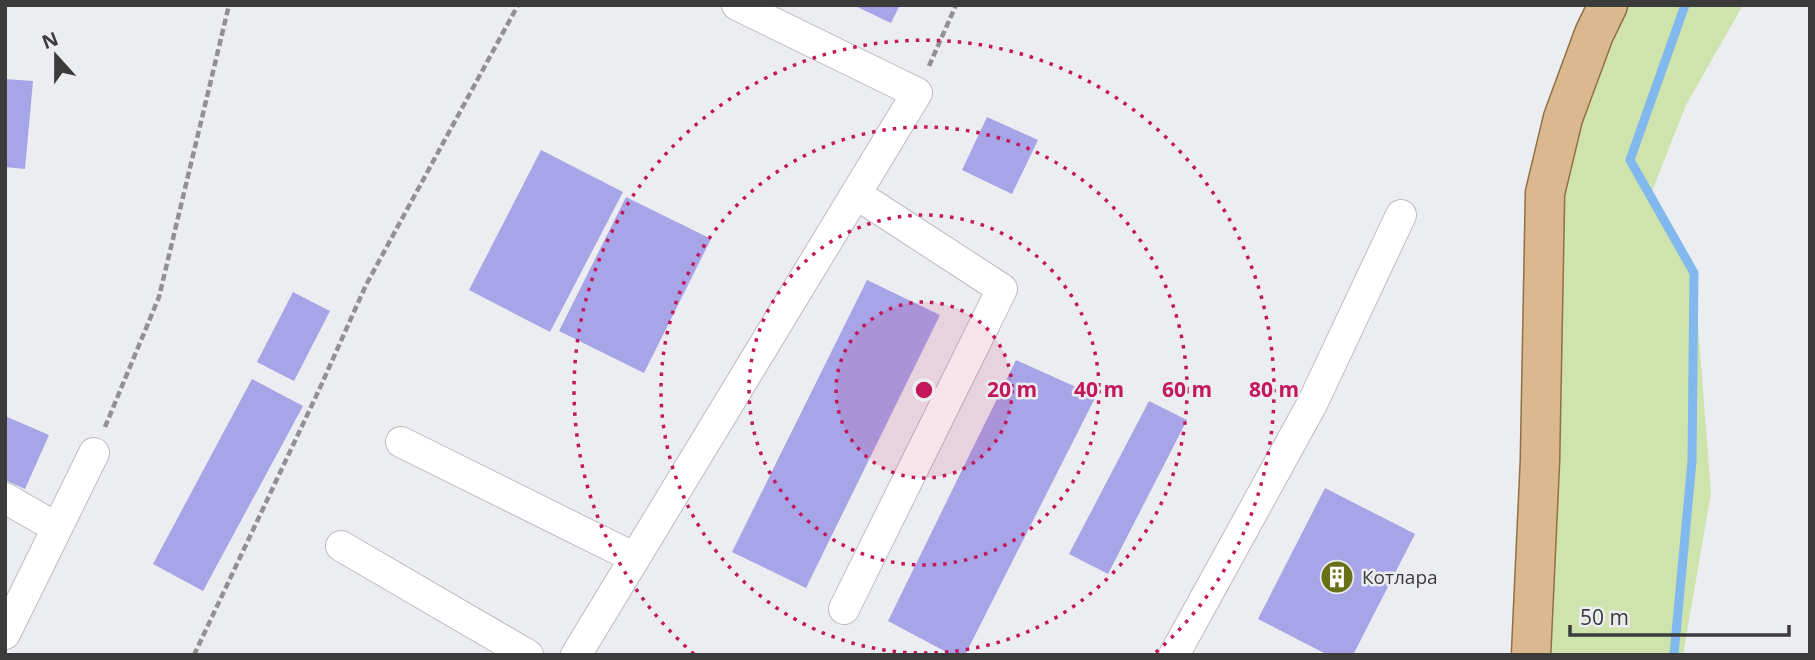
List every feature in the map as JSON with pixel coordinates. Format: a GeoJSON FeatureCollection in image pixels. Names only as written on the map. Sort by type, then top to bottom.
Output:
{"type":"FeatureCollection","features":[{"type":"Feature","properties":{"kind":"main road"},"geometry":{"type":"LineString","coordinates":[[1531,655],[1540,460],[1545,193],[1563,118],[1594,34],[1608,5]]}},
{"type":"Feature","properties":{"kind":"street"},"geometry":{"type":"LineString","coordinates":[[576,655],[917,93],[737,5]]}},
{"type":"Feature","properties":{"kind":"street"},"geometry":{"type":"LineString","coordinates":[[844,608],[1002,289],[856,194]]}},
{"type":"Feature","properties":{"kind":"street"},"geometry":{"type":"LineString","coordinates":[[1174,655],[1312,404],[1401,215]]}},
{"type":"Feature","properties":{"kind":"street"},"geometry":{"type":"LineString","coordinates":[[401,442],[635,558]]}},
{"type":"Feature","properties":{"kind":"street"},"geometry":{"type":"LineString","coordinates":[[5,634],[94,453]]}},
{"type":"Feature","properties":{"kind":"street"},"geometry":{"type":"LineString","coordinates":[[5,498],[57,528]]}},
{"type":"Feature","properties":{"kind":"street"},"geometry":{"type":"LineString","coordinates":[[341,545],[528,655]]}},
{"type":"Feature","properties":{"kind":"path"},"geometry":{"type":"LineString","coordinates":[[94,453],[159,298],[229,5]]}},
{"type":"Feature","properties":{"kind":"path"},"geometry":{"type":"LineString","coordinates":[[194,655],[366,285],[519,5]]}},
{"type":"Feature","properties":{"kind":"path"},"geometry":{"type":"LineString","coordinates":[[917,93],[956,5]]}},
{"type":"Feature","properties":{"kind":"green space"},"geometry":{"type":"Polygon","coordinates":[[[1608,5],[1743,5],[1686,105],[1650,196],[1694,273],[1711,493],[1683,655],[1531,655],[1545,193],[1608,5]]]}},
{"type":"Feature","properties":{"kind":"building"},"geometry":{"type":"Polygon","coordinates":[[[853,5],[900,5],[891,23],[853,5]]]}},
{"type":"Feature","properties":{"kind":"building"},"geometry":{"type":"Polygon","coordinates":[[[5,79],[33,81],[25,169],[5,167],[5,79]]]}},
{"type":"Feature","properties":{"kind":"building"},"geometry":{"type":"Polygon","coordinates":[[[987,117],[1038,140],[1012,194],[962,170],[987,117]]]}},
{"type":"Feature","properties":{"kind":"building"},"geometry":{"type":"Polygon","coordinates":[[[541,150],[623,192],[550,332],[469,290],[541,150]]]}},
{"type":"Feature","properties":{"kind":"building"},"geometry":{"type":"Polygon","coordinates":[[[626,197],[711,239],[644,373],[559,331],[626,197]]]}},
{"type":"Feature","properties":{"kind":"building"},"geometry":{"type":"Polygon","coordinates":[[[867,280],[940,315],[806,588],[732,552],[867,280]]]}},
{"type":"Feature","properties":{"kind":"building"},"geometry":{"type":"Polygon","coordinates":[[[293,292],[330,311],[294,381],[257,362],[293,292]]]}},
{"type":"Feature","properties":{"kind":"building"},"geometry":{"type":"Polygon","coordinates":[[[1016,360],[1096,396],[965,655],[952,655],[888,621],[1016,360]]]}},
{"type":"Feature","properties":{"kind":"building"},"geometry":{"type":"Polygon","coordinates":[[[252,379],[303,406],[203,591],[153,564],[252,379]]]}},
{"type":"Feature","properties":{"kind":"building"},"geometry":{"type":"Polygon","coordinates":[[[1149,401],[1187,420],[1108,574],[1069,554],[1149,401]]]}},
{"type":"Feature","properties":{"kind":"building"},"geometry":{"type":"Polygon","coordinates":[[[5,416],[49,435],[25,489],[5,480],[5,416]]]}},
{"type":"Feature","properties":{"kind":"building","name":"Котлара"},"geometry":{"type":"Polygon","coordinates":[[[1325,488],[1415,534],[1353,655],[1328,655],[1258,619],[1325,488]]]}},
{"type":"Feature","properties":{"kind":"waterway"},"geometry":{"type":"LineString","coordinates":[[1674,655],[1692,461],[1694,273],[1630,160],[1685,5]]}},
{"type":"Feature","properties":{"kind":"place","name":"Котлара"},"geometry":{"type":"Point","coordinates":[1337,577]}}]}
